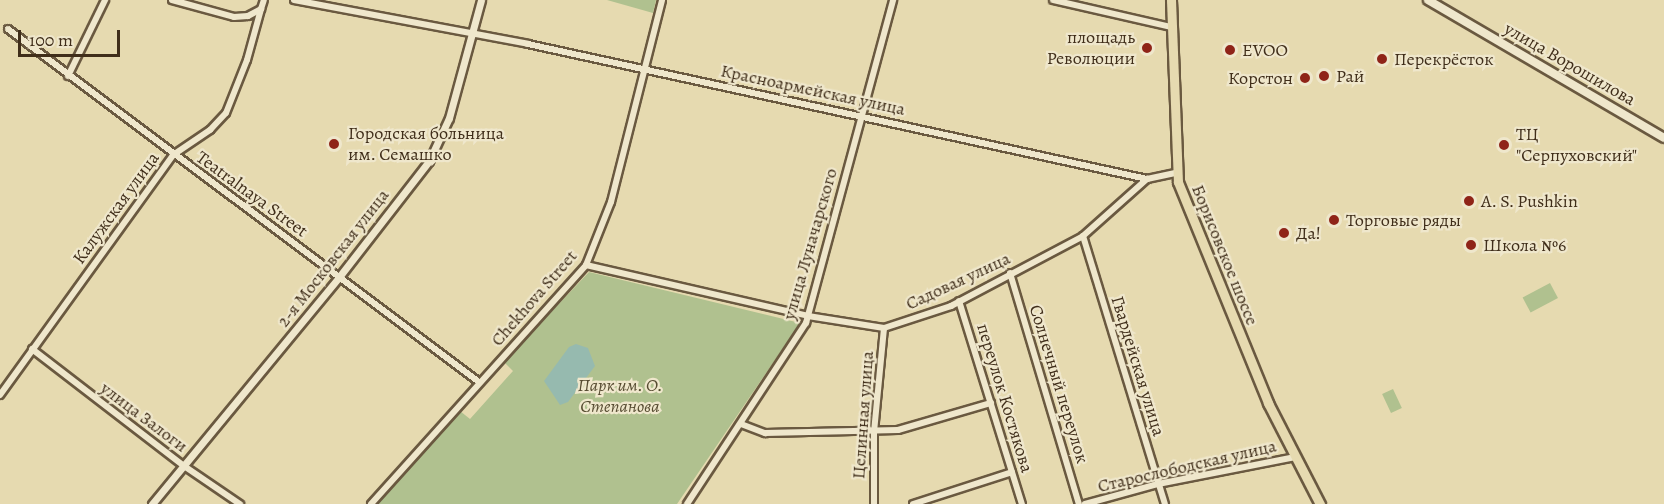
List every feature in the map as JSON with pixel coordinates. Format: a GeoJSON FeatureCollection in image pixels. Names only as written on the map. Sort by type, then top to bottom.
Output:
{"type":"FeatureCollection","features":[{"type":"Feature","properties":{"kind":"main road","name":"Борисовское шоссе"},"geometry":{"type":"LineString","coordinates":[[1171,0],[1176,173],[1225,301],[1295,457],[1320,504]]}},
{"type":"Feature","properties":{"kind":"main road","name":"улица Ворошилова"},"geometry":{"type":"LineString","coordinates":[[1428,0],[1664,138]]}},
{"type":"Feature","properties":{"kind":"street"},"geometry":{"type":"LineString","coordinates":[[68,76],[105,0]]}},
{"type":"Feature","properties":{"kind":"street"},"geometry":{"type":"LineString","coordinates":[[172,0],[234,17],[248,16],[261,9]]}},
{"type":"Feature","properties":{"kind":"street","name":"Калужская улица"},"geometry":{"type":"LineString","coordinates":[[0,395],[173,155],[210,129],[226,113],[247,60],[264,0]]}},
{"type":"Feature","properties":{"kind":"street","name":"Красноармейская улица"},"geometry":{"type":"LineString","coordinates":[[294,0],[473,33],[1147,179]]}},
{"type":"Feature","properties":{"kind":"street","name":"2-я Московская улица"},"geometry":{"type":"LineString","coordinates":[[152,504],[339,277],[441,140],[481,0]]}},
{"type":"Feature","properties":{"kind":"street","name":"Chekhova Street"},"geometry":{"type":"LineString","coordinates":[[370,504],[586,265],[611,202],[662,0]]}},
{"type":"Feature","properties":{"kind":"street","name":"улица Луначарского"},"geometry":{"type":"LineString","coordinates":[[687,504],[741,424],[808,316],[893,0]]}},
{"type":"Feature","properties":{"kind":"street"},"geometry":{"type":"LineString","coordinates":[[1053,0],[1171,27]]}},
{"type":"Feature","properties":{"kind":"street","name":"Teatralnaya Street"},"geometry":{"type":"LineString","coordinates":[[8,29],[173,155],[479,382]]}},
{"type":"Feature","properties":{"kind":"street"},"geometry":{"type":"LineString","coordinates":[[1147,179],[1176,173]]}},
{"type":"Feature","properties":{"kind":"street","name":"Садовая улица"},"geometry":{"type":"LineString","coordinates":[[586,265],[808,316],[884,328],[959,301],[1083,237],[1147,179]]}},
{"type":"Feature","properties":{"kind":"street","name":"Гвардейская улица"},"geometry":{"type":"LineString","coordinates":[[1083,237],[1164,504]]}},
{"type":"Feature","properties":{"kind":"street","name":"Солнечный переулок"},"geometry":{"type":"LineString","coordinates":[[1010,273],[1078,504]]}},
{"type":"Feature","properties":{"kind":"street","name":"переулок Костякова"},"geometry":{"type":"LineString","coordinates":[[959,301],[1022,504]]}},
{"type":"Feature","properties":{"kind":"street","name":"Целинная улица"},"geometry":{"type":"LineString","coordinates":[[874,504],[874,432],[884,328]]}},
{"type":"Feature","properties":{"kind":"street","name":"улица Залоги"},"geometry":{"type":"LineString","coordinates":[[32,350],[184,466],[240,504]]}},
{"type":"Feature","properties":{"kind":"street"},"geometry":{"type":"LineString","coordinates":[[741,424],[765,433],[898,430],[991,403]]}},
{"type":"Feature","properties":{"kind":"street","name":"Старослободская улица"},"geometry":{"type":"LineString","coordinates":[[1085,504],[1158,484],[1295,457]]}},
{"type":"Feature","properties":{"kind":"street"},"geometry":{"type":"LineString","coordinates":[[914,504],[1012,472]]}},
{"type":"Feature","properties":{"kind":"green space"},"geometry":{"type":"Polygon","coordinates":[[[607,0],[656,0],[653,13],[607,0]]]}},
{"type":"Feature","properties":{"kind":"green space","name":"Парк им. О. Степанова"},"geometry":{"type":"Polygon","coordinates":[[[589,272],[800,323],[677,504],[376,504],[460,411],[470,419],[513,371],[504,362],[589,272]]]}},
{"type":"Feature","properties":{"kind":"green space"},"geometry":{"type":"Polygon","coordinates":[[[1550,283],[1558,298],[1531,313],[1523,298],[1550,283]]]}},
{"type":"Feature","properties":{"kind":"green space"},"geometry":{"type":"Polygon","coordinates":[[[1393,389],[1402,408],[1391,413],[1382,394],[1393,389]]]}},
{"type":"Feature","properties":{"kind":"water"},"geometry":{"type":"Polygon","coordinates":[[[576,344],[588,348],[595,366],[568,402],[560,405],[544,381],[569,347],[576,344]]]}},
{"type":"Feature","properties":{"kind":"place","name":"площадь Революции"},"geometry":{"type":"Point","coordinates":[1147,48]}},
{"type":"Feature","properties":{"kind":"place","name":"EVOO"},"geometry":{"type":"Point","coordinates":[1230,50]}},
{"type":"Feature","properties":{"kind":"place","name":"Перекрёсток"},"geometry":{"type":"Point","coordinates":[1382,59]}},
{"type":"Feature","properties":{"kind":"place","name":"Рай"},"geometry":{"type":"Point","coordinates":[1324,76]}},
{"type":"Feature","properties":{"kind":"place","name":"Корстон"},"geometry":{"type":"Point","coordinates":[1305,78]}},
{"type":"Feature","properties":{"kind":"place","name":"Городская больница им. Семашко"},"geometry":{"type":"Point","coordinates":[334,144]}},
{"type":"Feature","properties":{"kind":"place","name":"ТЦ \"Серпуховский\""},"geometry":{"type":"Point","coordinates":[1504,145]}},
{"type":"Feature","properties":{"kind":"place","name":"A. S. Pushkin"},"geometry":{"type":"Point","coordinates":[1469,201]}},
{"type":"Feature","properties":{"kind":"place","name":"Торговые ряды"},"geometry":{"type":"Point","coordinates":[1334,220]}},
{"type":"Feature","properties":{"kind":"place","name":"Да!"},"geometry":{"type":"Point","coordinates":[1284,233]}},
{"type":"Feature","properties":{"kind":"place","name":"Школа №6"},"geometry":{"type":"Point","coordinates":[1471,245]}}]}
